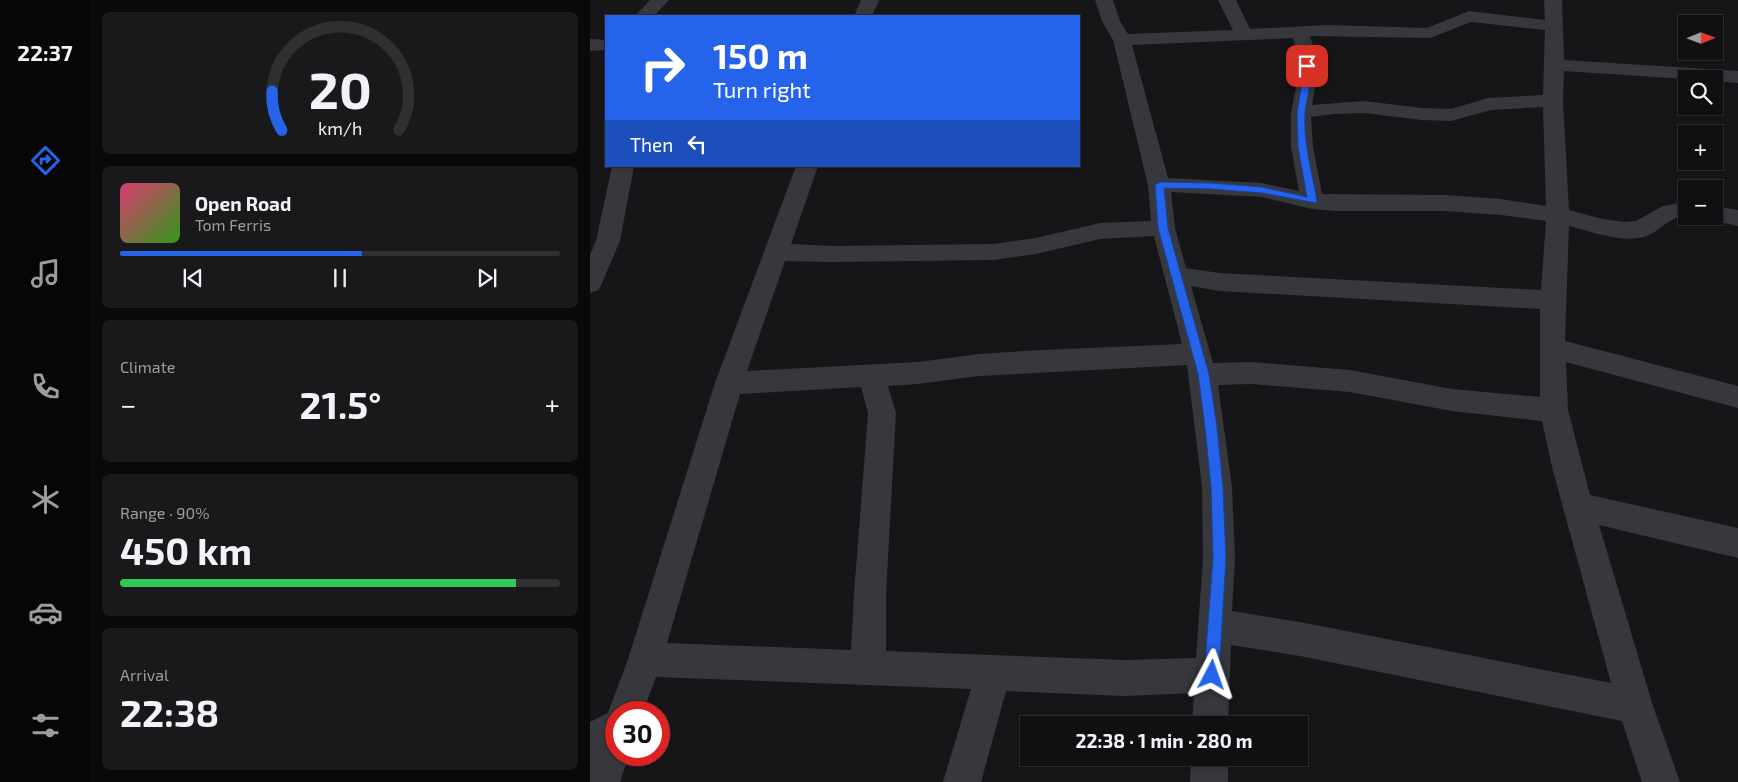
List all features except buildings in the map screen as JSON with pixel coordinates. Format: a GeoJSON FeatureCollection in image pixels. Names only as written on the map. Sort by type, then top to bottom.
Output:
{"type":"FeatureCollection","features":[{"type":"Feature","properties":{"kind":"street"},"geometry":{"type":"LineString","coordinates":[[645,15],[660,0]]}},
{"type":"Feature","properties":{"kind":"street"},"geometry":{"type":"LineString","coordinates":[[862,15],[870,0]]}},
{"type":"Feature","properties":{"kind":"street"},"geometry":{"type":"LineString","coordinates":[[1104,0],[1111,21],[1122,40],[1138,107],[1160,185],[1163,228],[1200,364],[1217,487],[1219,558],[1210,716]]}},
{"type":"Feature","properties":{"kind":"street"},"geometry":{"type":"LineString","coordinates":[[1228,0],[1244,35]]}},
{"type":"Feature","properties":{"kind":"street"},"geometry":{"type":"LineString","coordinates":[[1122,40],[1347,29],[1430,33],[1469,16],[1554,13],[1556,65],[1553,101],[1558,215],[1552,348],[1554,410],[1635,706],[1661,782]]}},
{"type":"Feature","properties":{"kind":"street"},"geometry":{"type":"LineString","coordinates":[[1300,32],[1307,55],[1308,70],[1301,113],[1302,147],[1312,201]]}},
{"type":"Feature","properties":{"kind":"street"},"geometry":{"type":"LineString","coordinates":[[590,45],[605,44]]}},
{"type":"Feature","properties":{"kind":"street"},"geometry":{"type":"LineString","coordinates":[[1556,65],[1738,77]]}},
{"type":"Feature","properties":{"kind":"street"},"geometry":{"type":"LineString","coordinates":[[1301,113],[1334,108],[1364,107],[1451,115],[1470,111],[1488,104],[1553,101]]}},
{"type":"Feature","properties":{"kind":"street"},"geometry":{"type":"LineString","coordinates":[[590,284],[608,241],[623,167]]}},
{"type":"Feature","properties":{"kind":"street"},"geometry":{"type":"LineString","coordinates":[[630,701],[645,658],[729,383],[807,167]]}},
{"type":"Feature","properties":{"kind":"street"},"geometry":{"type":"LineString","coordinates":[[1160,185],[1262,190],[1312,201],[1335,203],[1445,202],[1558,215],[1602,227],[1624,230],[1641,229],[1671,211],[1678,211]]}},
{"type":"Feature","properties":{"kind":"street"},"geometry":{"type":"LineString","coordinates":[[1723,216],[1738,218]]}},
{"type":"Feature","properties":{"kind":"street"},"geometry":{"type":"LineString","coordinates":[[776,252],[832,254],[993,252],[1036,246],[1100,232],[1163,228]]}},
{"type":"Feature","properties":{"kind":"street"},"geometry":{"type":"LineString","coordinates":[[1176,275],[1219,282],[1553,300]]}},
{"type":"Feature","properties":{"kind":"street"},"geometry":{"type":"LineString","coordinates":[[1552,348],[1738,397]]}},
{"type":"Feature","properties":{"kind":"street"},"geometry":{"type":"LineString","coordinates":[[729,383],[918,374],[979,365],[1200,364],[1251,373],[1350,381],[1452,400],[1554,410]]}},
{"type":"Feature","properties":{"kind":"street"},"geometry":{"type":"LineString","coordinates":[[868,669],[870,594],[882,413],[871,376]]}},
{"type":"Feature","properties":{"kind":"street"},"geometry":{"type":"LineString","coordinates":[[1580,507],[1738,543]]}},
{"type":"Feature","properties":{"kind":"street"},"geometry":{"type":"LineString","coordinates":[[1215,625],[1300,639],[1635,706]]}},
{"type":"Feature","properties":{"kind":"street"},"geometry":{"type":"LineString","coordinates":[[645,658],[868,669],[1125,678],[1212,675]]}},
{"type":"Feature","properties":{"kind":"street"},"geometry":{"type":"LineString","coordinates":[[962,782],[993,674]]}},
{"type":"Feature","properties":{"kind":"street"},"geometry":{"type":"LineString","coordinates":[[590,742],[605,734]]}},
{"type":"Feature","properties":{"kind":"street"},"geometry":{"type":"LineString","coordinates":[[601,782],[606,766]]}},
{"type":"Feature","properties":{"kind":"street"},"geometry":{"type":"LineString","coordinates":[[1209,782],[1210,766]]}},
{"type":"Feature","properties":{"kind":"route"},"geometry":{"type":"LineString","coordinates":[[1212,675],[1219,558],[1217,487],[1211,427],[1203,374],[1163,228],[1160,185],[1196,185],[1262,190],[1312,201],[1302,147],[1301,113],[1308,77],[1307,66]]}}]}
